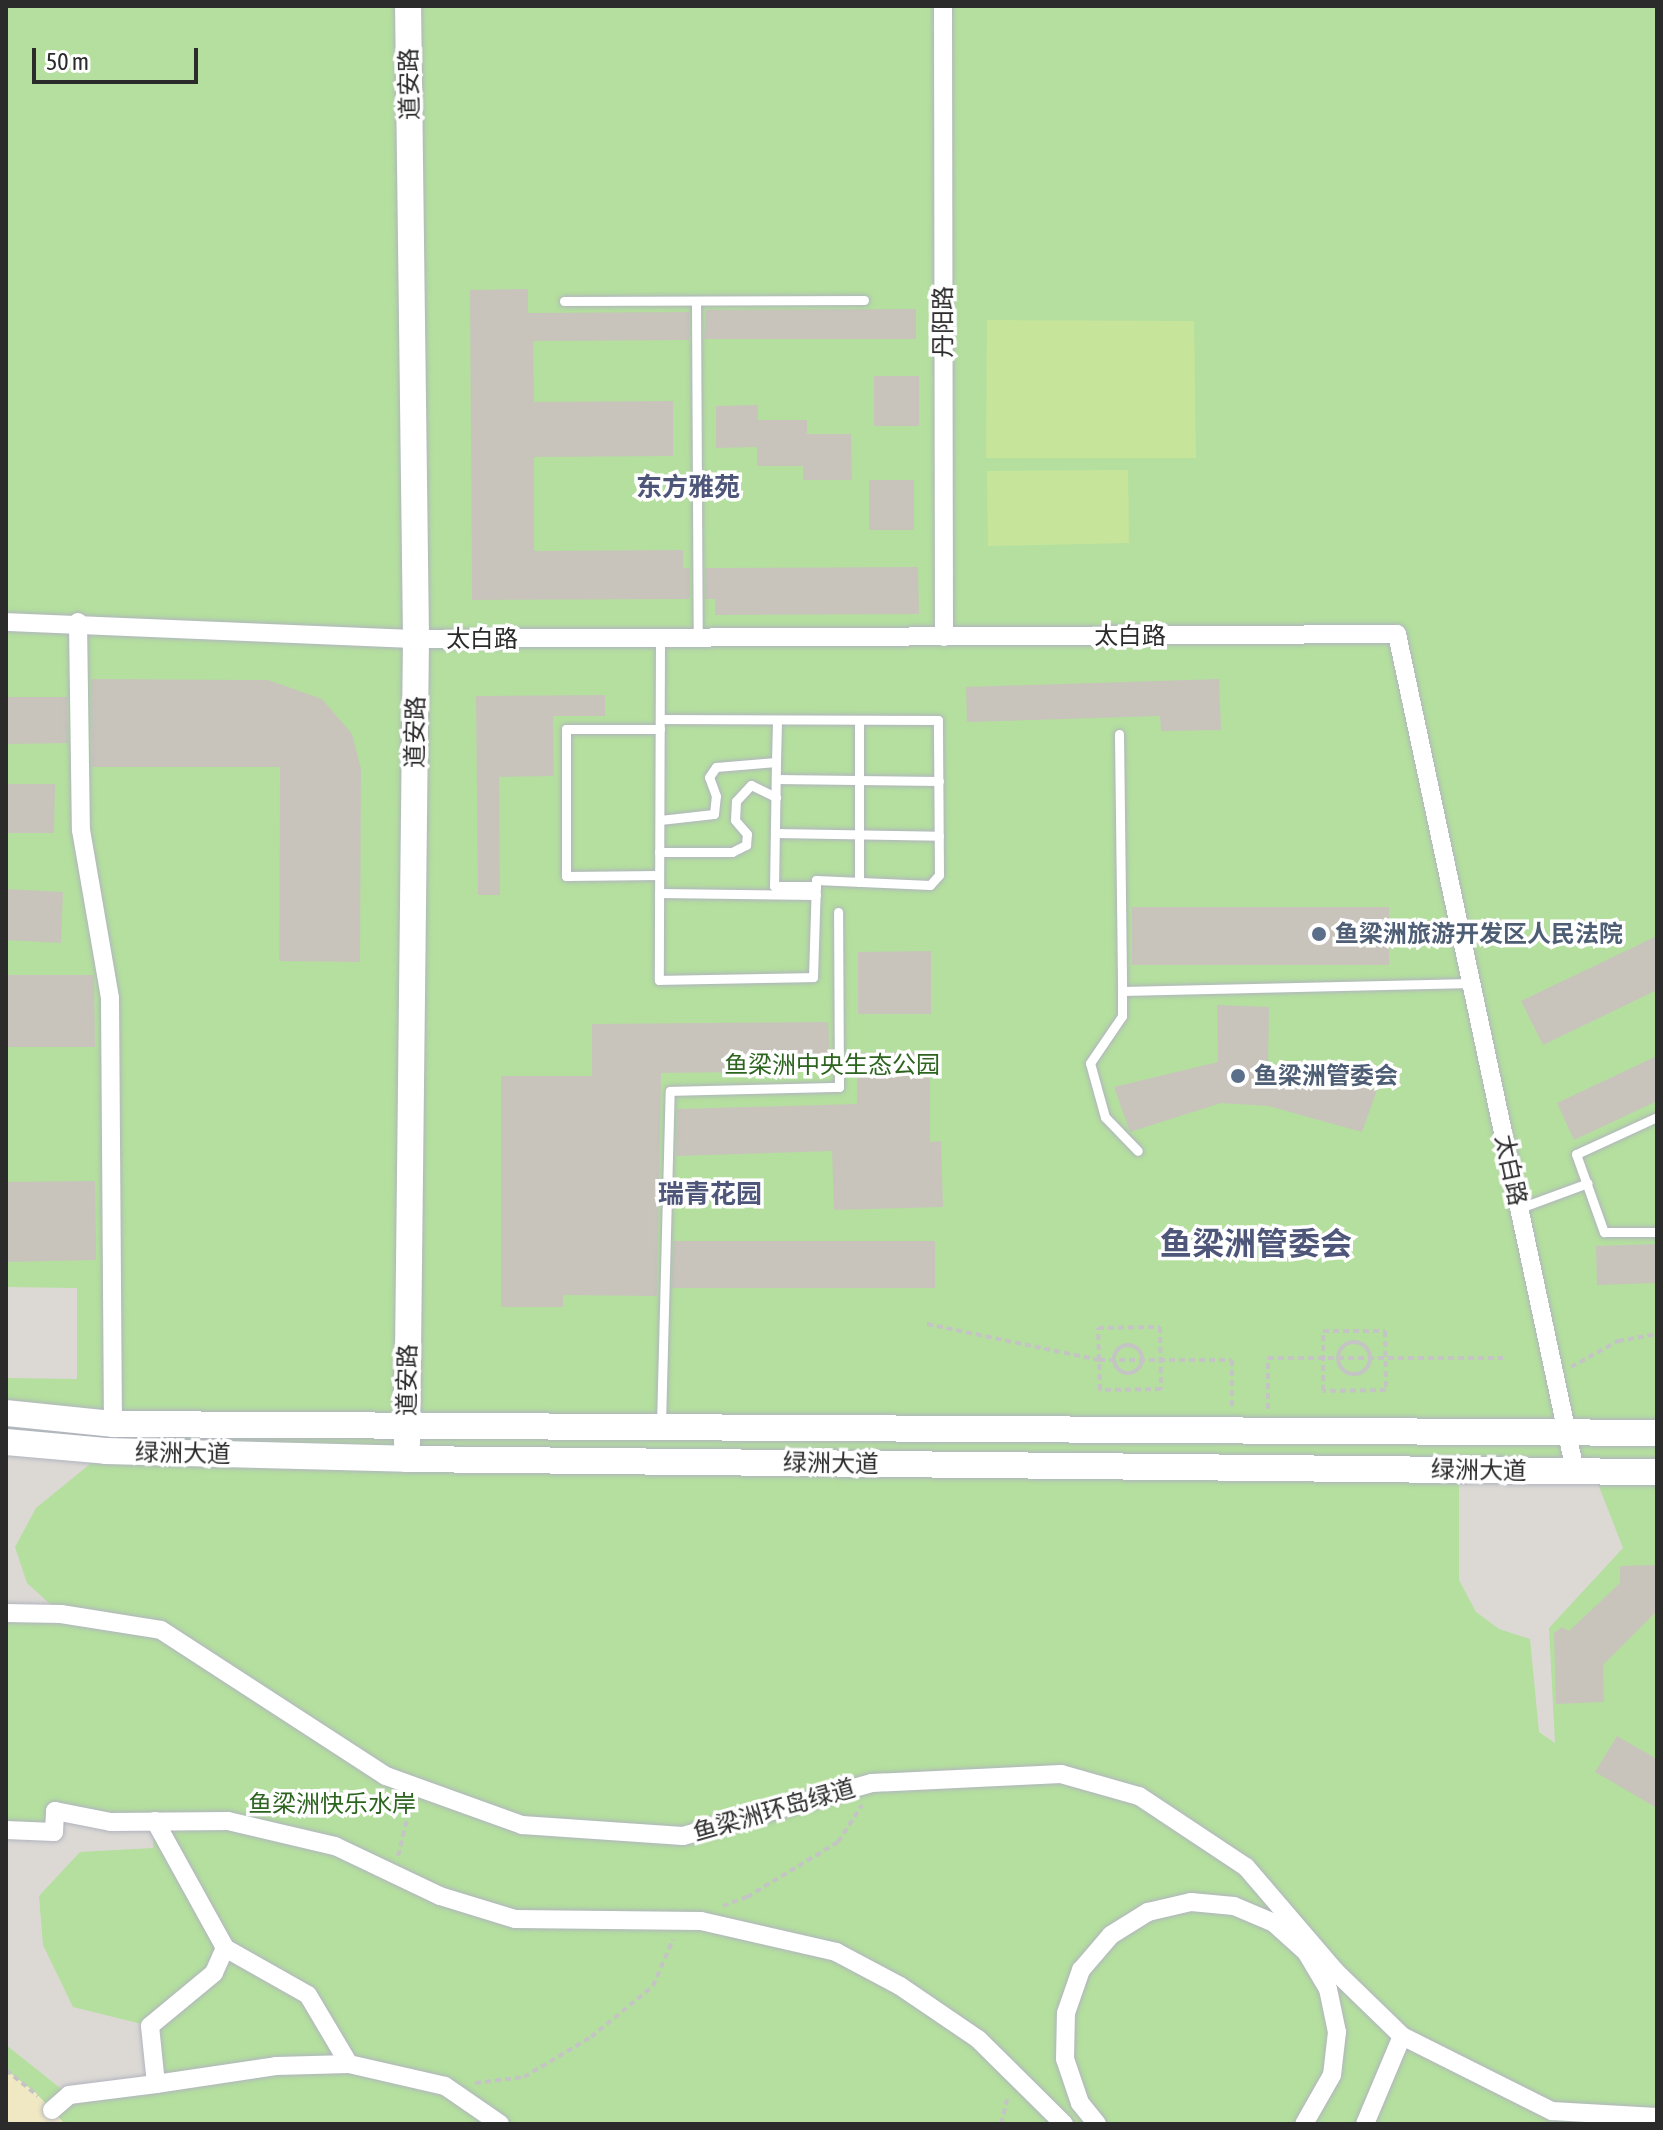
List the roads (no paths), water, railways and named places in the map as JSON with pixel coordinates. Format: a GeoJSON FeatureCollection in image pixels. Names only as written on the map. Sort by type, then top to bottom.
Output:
{"type":"FeatureCollection","features":[{"type":"Feature","properties":{"kind":"main road","name":"道安路"},"geometry":{"type":"LineString","coordinates":[[406,1459],[416,639],[408,6]]}},
{"type":"Feature","properties":{"kind":"main road","name":"绿洲大道"},"geometry":{"type":"LineString","coordinates":[[6,1413],[113,1424],[1657,1433]]}},
{"type":"Feature","properties":{"kind":"main road","name":"绿洲大道"},"geometry":{"type":"LineString","coordinates":[[6,1442],[106,1451],[406,1459],[1657,1472]]}},
{"type":"Feature","properties":{"kind":"street","name":"丹阳路"},"geometry":{"type":"LineString","coordinates":[[943,6],[944,637]]}},
{"type":"Feature","properties":{"kind":"street","name":"太白路"},"geometry":{"type":"LineString","coordinates":[[6,622],[78,622],[416,639],[1397,634],[1575,1471]]}},
{"type":"Feature","properties":{"kind":"street"},"geometry":{"type":"LineString","coordinates":[[78,622],[81,830],[110,998],[113,1424]]}},
{"type":"Feature","properties":{"kind":"street","name":"鱼梁洲环岛绿道"},"geometry":{"type":"LineString","coordinates":[[6,1613],[61,1614],[161,1630],[386,1776],[522,1825],[683,1836],[872,1783],[1061,1774],[1139,1796],[1246,1867],[1335,1971],[1402,2036],[1552,2111],[1657,2117]]}},
{"type":"Feature","properties":{"kind":"street"},"geometry":{"type":"LineString","coordinates":[[6,1830],[54,1832],[55,1811],[111,1822],[228,1821],[335,1846],[440,1896],[515,1919],[701,1921],[836,1952],[900,1986],[978,2039],[1062,2122],[1080,2103]]}},
{"type":"Feature","properties":{"kind":"street"},"geometry":{"type":"LineString","coordinates":[[155,1821],[225,1948],[308,1995],[349,2064]]}},
{"type":"Feature","properties":{"kind":"street"},"geometry":{"type":"LineString","coordinates":[[1097,2124],[1080,2103],[1065,2059],[1066,2013],[1081,1970],[1111,1935],[1148,1912],[1191,1902],[1234,1906],[1274,1923],[1306,1952],[1328,1989],[1337,2032],[1332,2075],[1304,2124]]}},
{"type":"Feature","properties":{"kind":"street"},"geometry":{"type":"LineString","coordinates":[[156,2084],[150,2026],[214,1973],[225,1948]]}},
{"type":"Feature","properties":{"kind":"street"},"geometry":{"type":"LineString","coordinates":[[1365,2124],[1402,2036]]}},
{"type":"Feature","properties":{"kind":"street"},"geometry":{"type":"LineString","coordinates":[[52,2110],[69,2095],[276,2066],[349,2064],[445,2086],[500,2124]]}},
{"type":"Feature","properties":{"kind":"lane"},"geometry":{"type":"LineString","coordinates":[[564,301],[864,300]]}},
{"type":"Feature","properties":{"kind":"lane"},"geometry":{"type":"LineString","coordinates":[[696,302],[698,638]]}},
{"type":"Feature","properties":{"kind":"lane"},"geometry":{"type":"LineString","coordinates":[[659,875],[566,876],[566,729],[660,724],[777,720],[938,720],[939,875],[930,885],[816,880],[813,977],[659,980],[660,820],[660,724],[660,638]]}},
{"type":"Feature","properties":{"kind":"lane"},"geometry":{"type":"LineString","coordinates":[[777,720],[774,886],[816,891]]}},
{"type":"Feature","properties":{"kind":"lane"},"geometry":{"type":"LineString","coordinates":[[859,720],[859,882]]}},
{"type":"Feature","properties":{"kind":"lane"},"geometry":{"type":"LineString","coordinates":[[1119,734],[1122,1016],[1090,1063],[1105,1117],[1138,1151]]}},
{"type":"Feature","properties":{"kind":"lane"},"geometry":{"type":"LineString","coordinates":[[660,820],[714,814],[716,796],[709,777],[716,767],[776,762]]}},
{"type":"Feature","properties":{"kind":"lane"},"geometry":{"type":"LineString","coordinates":[[776,779],[939,781]]}},
{"type":"Feature","properties":{"kind":"lane"},"geometry":{"type":"LineString","coordinates":[[659,852],[732,852],[746,845],[747,834],[735,820],[736,801],[751,785],[776,797]]}},
{"type":"Feature","properties":{"kind":"lane"},"geometry":{"type":"LineString","coordinates":[[775,833],[939,836]]}},
{"type":"Feature","properties":{"kind":"lane"},"geometry":{"type":"LineString","coordinates":[[659,893],[816,891]]}},
{"type":"Feature","properties":{"kind":"lane"},"geometry":{"type":"LineString","coordinates":[[661,1427],[670,1091],[839,1087],[838,912]]}},
{"type":"Feature","properties":{"kind":"lane"},"geometry":{"type":"LineString","coordinates":[[1122,991],[1472,983]]}},
{"type":"Feature","properties":{"kind":"lane"},"geometry":{"type":"LineString","coordinates":[[1657,1117],[1576,1154],[1604,1232],[1657,1232]]}},
{"type":"Feature","properties":{"kind":"lane"},"geometry":{"type":"LineString","coordinates":[[1520,1208],[1588,1183]]}},
{"type":"Feature","properties":{"kind":"place","name":"鱼梁洲旅游开发区人民法院"},"geometry":{"type":"Point","coordinates":[1319,934]}},
{"type":"Feature","properties":{"kind":"place","name":"鱼梁洲管委会"},"geometry":{"type":"Point","coordinates":[1238,1076]}},
{"type":"Feature","properties":{"kind":"district","name":"东方雅苑"},"geometry":{"type":"Point","coordinates":[688,488]}},
{"type":"Feature","properties":{"kind":"district","name":"瑞青花园"},"geometry":{"type":"Point","coordinates":[710,1195]}},
{"type":"Feature","properties":{"kind":"district","name":"鱼梁洲管委会"},"geometry":{"type":"Point","coordinates":[1256,1244]}},
{"type":"Feature","properties":{"kind":"park label","name":"鱼梁洲中央生态公园"},"geometry":{"type":"Point","coordinates":[832,1065]}},
{"type":"Feature","properties":{"kind":"park label","name":"鱼梁洲快乐水岸"},"geometry":{"type":"Point","coordinates":[332,1804]}}]}
